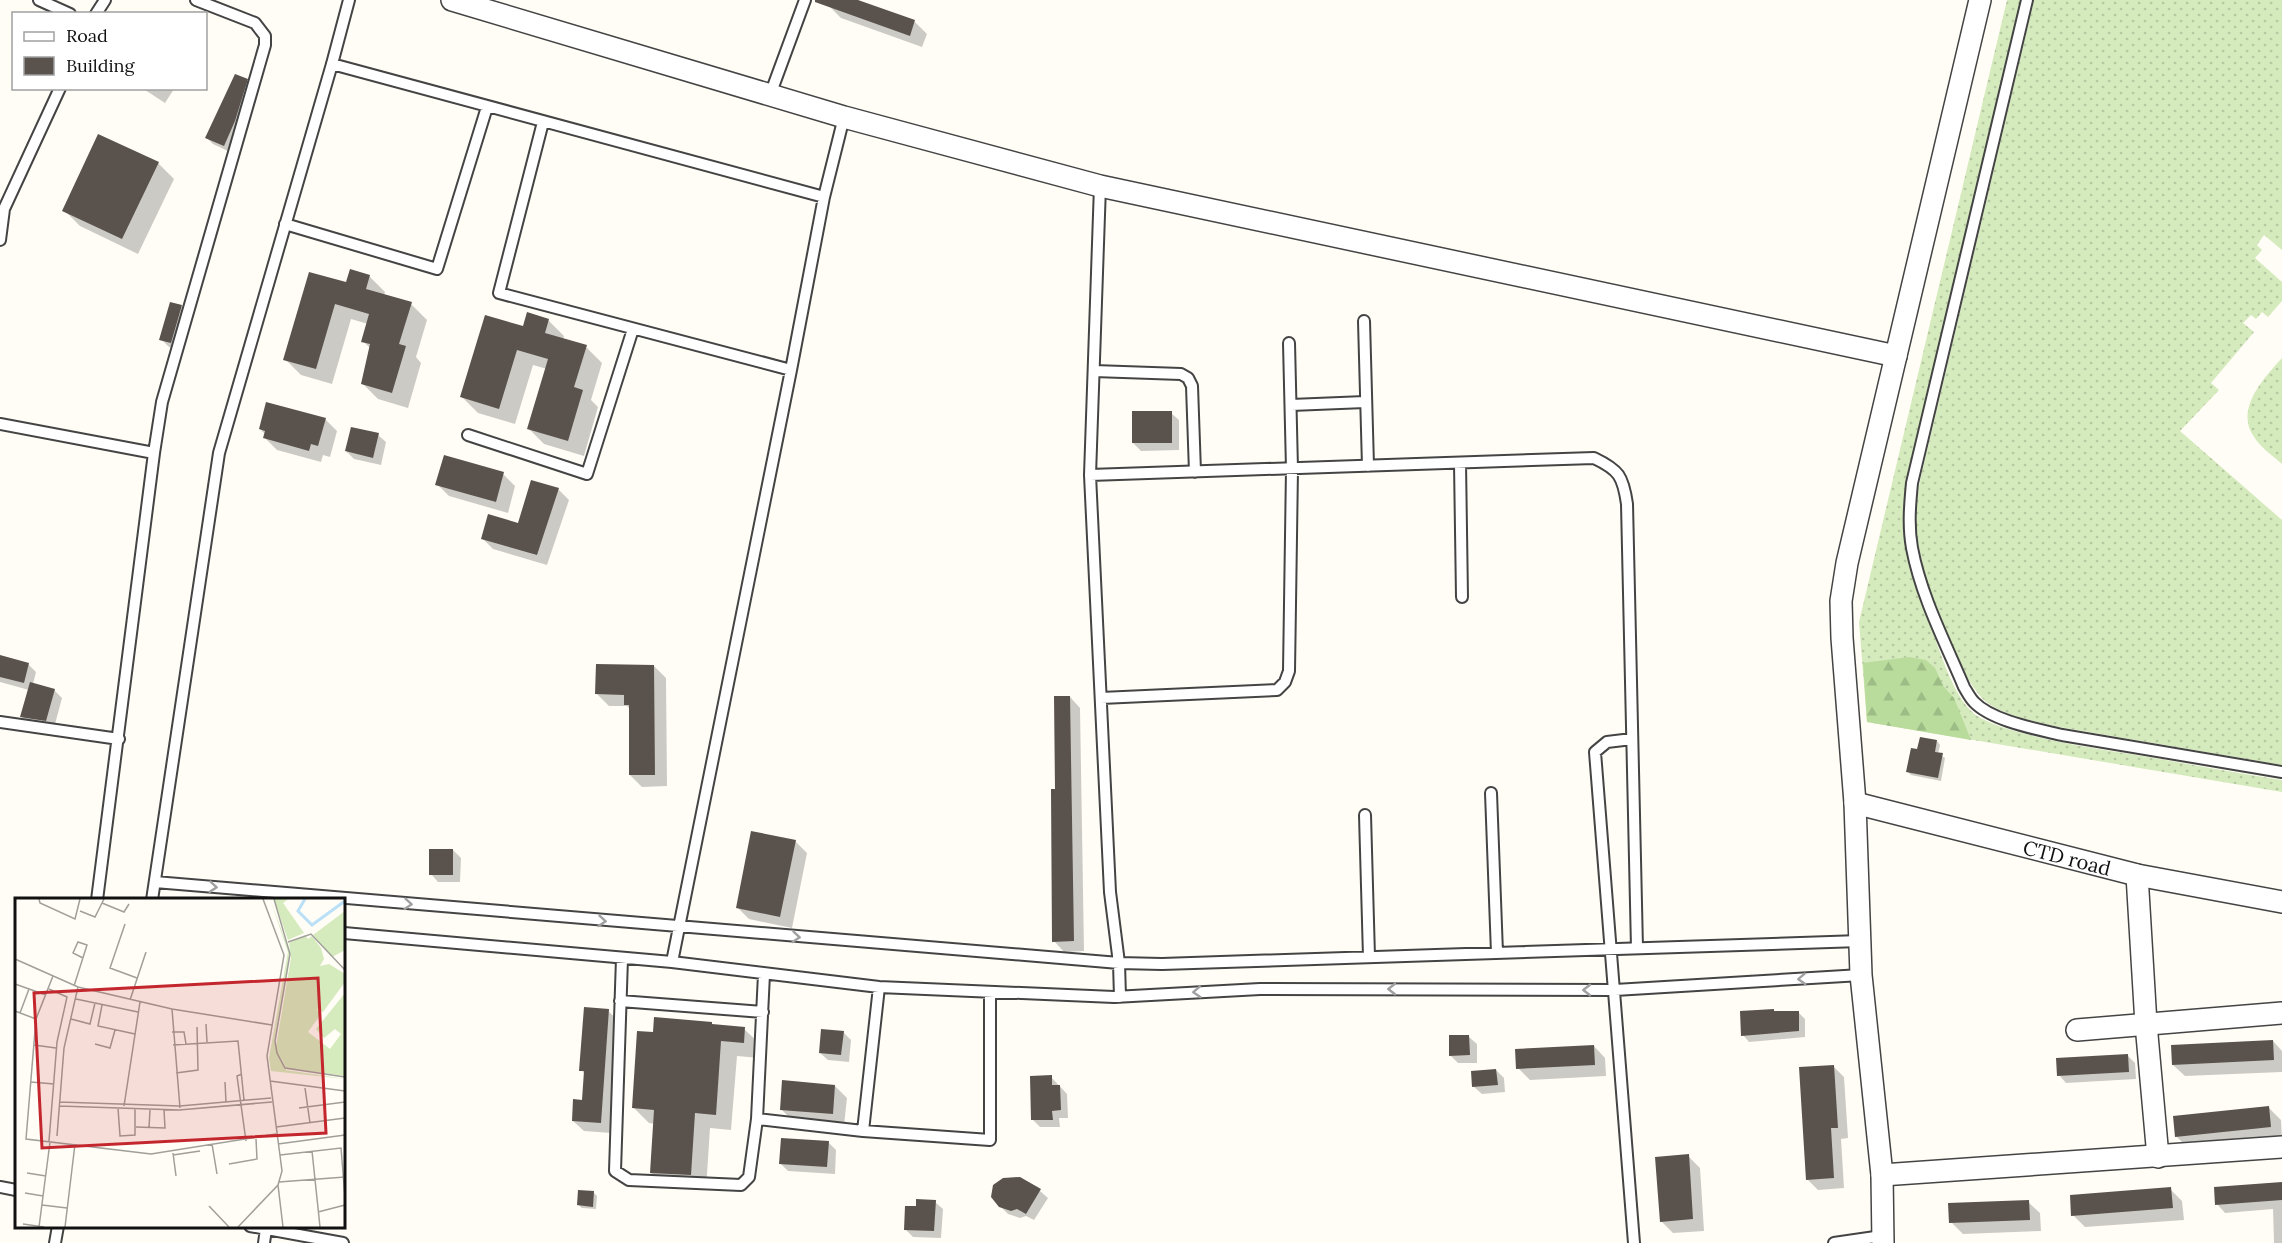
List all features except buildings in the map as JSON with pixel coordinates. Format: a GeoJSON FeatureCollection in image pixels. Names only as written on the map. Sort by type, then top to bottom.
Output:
{"type":"FeatureCollection","features":[{"type":"Feature","properties":{"kind":"street"},"geometry":{"type":"LineString","coordinates":[[452,0],[844,117],[1100,186],[1896,356]]}},
{"type":"Feature","properties":{"kind":"street"},"geometry":{"type":"LineString","coordinates":[[1883,1239],[1882,1175],[1861,975],[1855,803],[1842,638],[1842,601],[1847,563],[1980,0]]}},
{"type":"Feature","properties":{"kind":"street","name":"CTD road"},"geometry":{"type":"LineString","coordinates":[[1855,803],[2137,875],[2282,902]]}},
{"type":"Feature","properties":{"kind":"street"},"geometry":{"type":"LineString","coordinates":[[2137,875],[2146,1024],[2158,1156]]}},
{"type":"Feature","properties":{"kind":"street"},"geometry":{"type":"LineString","coordinates":[[2077,1030],[2282,1013]]}},
{"type":"Feature","properties":{"kind":"street"},"geometry":{"type":"LineString","coordinates":[[1882,1175],[2282,1147]]}},
{"type":"Feature","properties":{"kind":"lane"},"geometry":{"type":"LineString","coordinates":[[39,0],[66,12]]}},
{"type":"Feature","properties":{"kind":"lane"},"geometry":{"type":"LineString","coordinates":[[97,898],[162,402],[266,45],[265,36],[255,22],[196,0]]}},
{"type":"Feature","properties":{"kind":"lane"},"geometry":{"type":"LineString","coordinates":[[152,898],[219,453],[349,0]]}},
{"type":"Feature","properties":{"kind":"lane"},"geometry":{"type":"LineString","coordinates":[[770,95],[805,0]]}},
{"type":"Feature","properties":{"kind":"lane"},"geometry":{"type":"LineString","coordinates":[[2027,0],[1912,483],[1909,514],[1912,546],[1921,581],[1964,687],[1974,702],[1983,710],[2030,727],[2062,735],[2282,772]]}},
{"type":"Feature","properties":{"kind":"lane"},"geometry":{"type":"LineString","coordinates":[[332,64],[824,197]]}},
{"type":"Feature","properties":{"kind":"lane"},"geometry":{"type":"LineString","coordinates":[[0,240],[2,208],[59,90]]}},
{"type":"Feature","properties":{"kind":"lane"},"geometry":{"type":"LineString","coordinates":[[285,224],[436,269],[487,107]]}},
{"type":"Feature","properties":{"kind":"lane"},"geometry":{"type":"LineString","coordinates":[[672,962],[824,197],[844,117]]}},
{"type":"Feature","properties":{"kind":"lane"},"geometry":{"type":"LineString","coordinates":[[543,122],[499,293],[791,370]]}},
{"type":"Feature","properties":{"kind":"lane"},"geometry":{"type":"LineString","coordinates":[[1100,186],[1090,475],[1110,892],[1119,963],[1120,997]]}},
{"type":"Feature","properties":{"kind":"lane"},"geometry":{"type":"LineString","coordinates":[[1364,321],[1368,466]]}},
{"type":"Feature","properties":{"kind":"lane"},"geometry":{"type":"LineString","coordinates":[[468,435],[587,474],[633,329]]}},
{"type":"Feature","properties":{"kind":"lane"},"geometry":{"type":"LineString","coordinates":[[1101,698],[1277,690],[1285,682],[1289,671],[1292,469],[1289,344]]}},
{"type":"Feature","properties":{"kind":"lane"},"geometry":{"type":"LineString","coordinates":[[1094,371],[1181,374],[1188,378],[1192,386],[1195,472]]}},
{"type":"Feature","properties":{"kind":"lane"},"geometry":{"type":"LineString","coordinates":[[1290,405],[1365,402]]}},
{"type":"Feature","properties":{"kind":"lane"},"geometry":{"type":"LineString","coordinates":[[0,424],[154,453]]}},
{"type":"Feature","properties":{"kind":"lane"},"geometry":{"type":"LineString","coordinates":[[1090,475],[1594,458],[1614,468],[1624,484],[1627,504],[1637,948]]}},
{"type":"Feature","properties":{"kind":"lane"},"geometry":{"type":"LineString","coordinates":[[1460,463],[1462,597]]}},
{"type":"Feature","properties":{"kind":"lane"},"geometry":{"type":"LineString","coordinates":[[0,722],[119,738]]}},
{"type":"Feature","properties":{"kind":"lane"},"geometry":{"type":"LineString","coordinates":[[1632,739],[1607,742],[1595,752],[1616,990],[1634,1243]]}},
{"type":"Feature","properties":{"kind":"lane"},"geometry":{"type":"LineString","coordinates":[[1491,793],[1497,953]]}},
{"type":"Feature","properties":{"kind":"lane"},"geometry":{"type":"LineString","coordinates":[[1365,815],[1369,957]]}},
{"type":"Feature","properties":{"kind":"lane"},"geometry":{"type":"LineString","coordinates":[[155,882],[341,898]]}},
{"type":"Feature","properties":{"kind":"lane"},"geometry":{"type":"LineString","coordinates":[[345,898],[1119,963],[1860,941]]}},
{"type":"Feature","properties":{"kind":"lane"},"geometry":{"type":"LineString","coordinates":[[345,933],[672,962],[879,987],[1120,997],[1260,989],[1616,990],[1861,975]]}},
{"type":"Feature","properties":{"kind":"lane"},"geometry":{"type":"LineString","coordinates":[[622,958],[615,1172],[629,1180],[741,1185],[749,1177],[757,1119],[764,974]]}},
{"type":"Feature","properties":{"kind":"lane"},"geometry":{"type":"LineString","coordinates":[[863,1131],[879,987]]}},
{"type":"Feature","properties":{"kind":"lane"},"geometry":{"type":"LineString","coordinates":[[757,1119],[863,1131],[990,1140],[990,992]]}},
{"type":"Feature","properties":{"kind":"lane"},"geometry":{"type":"LineString","coordinates":[[620,1001],[763,1012]]}},
{"type":"Feature","properties":{"kind":"lane"},"geometry":{"type":"LineString","coordinates":[[0,1188],[15,1190]]}},
{"type":"Feature","properties":{"kind":"lane"},"geometry":{"type":"LineString","coordinates":[[55,1243],[58,1228]]}},
{"type":"Feature","properties":{"kind":"lane"},"geometry":{"type":"LineString","coordinates":[[258,1228],[343,1243]]}},
{"type":"Feature","properties":{"kind":"lane"},"geometry":{"type":"LineString","coordinates":[[264,1243],[266,1229]]}},
{"type":"Feature","properties":{"kind":"lane"},"geometry":{"type":"LineString","coordinates":[[1834,1243],[1883,1239]]}},
{"type":"Feature","properties":{"kind":"green space"},"geometry":{"type":"Polygon","coordinates":[[[2007,0],[2022,0],[1906,483],[1904,520],[1908,554],[1922,603],[1946,669],[1957,692],[1971,711],[1984,720],[2052,740],[2282,780],[2282,792],[1867,722],[1859,622],[2007,0]]]}},
{"type":"Feature","properties":{"kind":"green space"},"geometry":{"type":"Polygon","coordinates":[[[2034,0],[2282,0],[2282,250],[2264,235],[2257,245],[2262,250],[2255,258],[2282,282],[2282,301],[2268,317],[2262,312],[2256,319],[2251,315],[2243,323],[2254,332],[2211,383],[2219,390],[2180,431],[2282,520],[2282,765],[2059,727],[2023,719],[1997,709],[1977,692],[1965,674],[1933,600],[1917,536],[1918,491],[2034,0]]]}},
{"type":"Feature","properties":{"kind":"green space"},"geometry":{"type":"Polygon","coordinates":[[[2282,358],[2282,464],[2254,437],[2248,416],[2254,394],[2282,358]]]}},
{"type":"Feature","properties":{"kind":"green space"},"geometry":{"type":"Polygon","coordinates":[[[1909,657],[1926,660],[1935,668],[1944,687],[1954,698],[1971,740],[1867,722],[1863,663],[1909,657]]]}}]}
